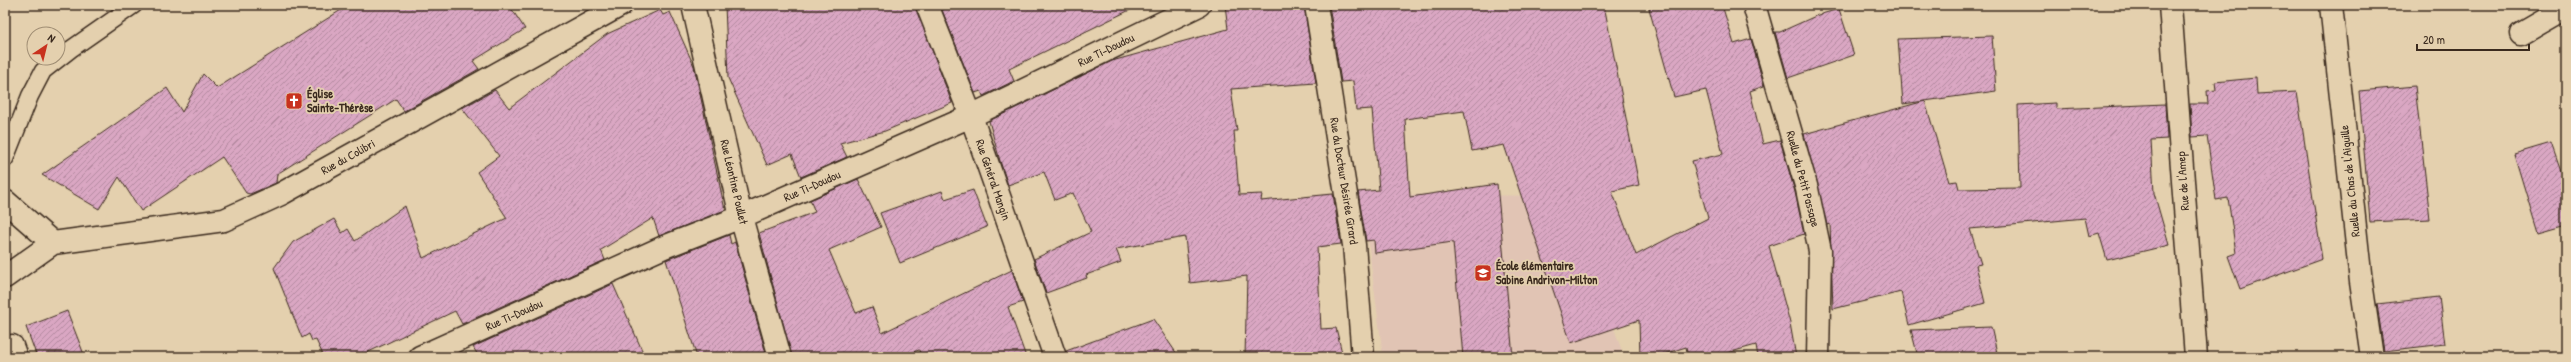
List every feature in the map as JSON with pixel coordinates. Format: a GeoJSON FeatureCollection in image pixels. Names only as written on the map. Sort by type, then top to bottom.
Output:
{"type":"FeatureCollection","features":[{"type":"Feature","properties":{"kind":"street","name":"Rue du Colibri"},"geometry":{"type":"LineString","coordinates":[[53,243],[224,220],[281,194],[621,5]]}},
{"type":"Feature","properties":{"kind":"street","name":"Rue Léontine Poullet"},"geometry":{"type":"LineString","coordinates":[[693,5],[741,217],[780,357]]}},
{"type":"Feature","properties":{"kind":"street","name":"Rue Général Mangin"},"geometry":{"type":"LineString","coordinates":[[927,5],[971,116],[1055,357]]}},
{"type":"Feature","properties":{"kind":"street","name":"Rue Ti-Doudou"},"geometry":{"type":"LineString","coordinates":[[431,355],[664,247],[741,217],[971,116],[1199,5]]}},
{"type":"Feature","properties":{"kind":"street","name":"Rue du Docteur Désirée Girard"},"geometry":{"type":"LineString","coordinates":[[1316,5],[1354,245],[1363,357]]}},
{"type":"Feature","properties":{"kind":"street","name":"Ruelle du Petit Passage"},"geometry":{"type":"LineString","coordinates":[[1754,5],[1807,189],[1820,250],[1818,357]]}},
{"type":"Feature","properties":{"kind":"street","name":"Rue de l'Amep"},"geometry":{"type":"LineString","coordinates":[[2170,5],[2196,357]]}},
{"type":"Feature","properties":{"kind":"street","name":"Ruelle du Chas de l'Aiguille"},"geometry":{"type":"LineString","coordinates":[[2331,5],[2361,282],[2372,357]]}},
{"type":"Feature","properties":{"kind":"street"},"geometry":{"type":"LineString","coordinates":[[2521,34],[2566,8]]}},
{"type":"Feature","properties":{"kind":"street"},"geometry":{"type":"LineString","coordinates":[[5,201],[53,243],[5,277]]}},
{"type":"Feature","properties":{"kind":"lane"},"geometry":{"type":"LineString","coordinates":[[5,159],[30,96],[43,72],[71,49],[134,5]]}},
{"type":"Feature","properties":{"kind":"shaded area","name":"École élémentaire Sabine Andrivon-Milton"},"geometry":{"type":"Polygon","coordinates":[[[1362,194],[1567,196],[1622,351],[1614,357],[1383,357],[1362,194]]]}},
{"type":"Feature","properties":{"kind":"building","name":"Église Sainte-Thérèse"},"geometry":{"type":"Polygon","coordinates":[[[349,5],[509,5],[525,29],[473,61],[479,69],[404,111],[396,99],[277,174],[276,183],[250,194],[246,193],[222,157],[141,211],[119,177],[99,209],[42,175],[167,88],[182,112],[203,74],[217,88],[349,5]]]}},
{"type":"Feature","properties":{"kind":"building"},"geometry":{"type":"Polygon","coordinates":[[[725,5],[915,5],[952,103],[885,131],[840,143],[847,157],[801,177],[792,154],[767,165],[728,78],[725,5]]]}},
{"type":"Feature","properties":{"kind":"building"},"geometry":{"type":"Polygon","coordinates":[[[940,5],[1140,5],[1009,69],[1014,81],[983,96],[981,91],[975,93],[940,5]]]}},
{"type":"Feature","properties":{"kind":"building"},"geometry":{"type":"Polygon","coordinates":[[[1225,5],[1304,5],[1316,83],[1231,89],[1237,131],[1234,131],[1239,195],[1262,194],[1261,201],[1333,194],[1341,244],[1317,247],[1321,329],[1336,328],[1343,357],[1245,357],[1247,276],[1190,283],[1185,237],[1116,249],[1121,262],[1086,275],[1087,278],[1046,293],[1034,259],[1091,232],[1073,193],[1055,200],[1044,172],[1008,185],[989,121],[1112,61],[1228,29],[1225,5]]]}},
{"type":"Feature","properties":{"kind":"building"},"geometry":{"type":"Polygon","coordinates":[[[1329,5],[1604,5],[1639,185],[1612,191],[1636,255],[1708,218],[1692,161],[1723,154],[1706,90],[1674,97],[1648,5],[1722,5],[1734,44],[1751,39],[1764,86],[1750,91],[1763,144],[1780,140],[1795,192],[1804,234],[1769,246],[1790,323],[1796,357],[1758,357],[1756,345],[1713,357],[1688,357],[1686,347],[1654,357],[1640,357],[1639,320],[1571,343],[1504,145],[1472,151],[1464,111],[1405,119],[1410,197],[1497,184],[1513,357],[1463,357],[1453,242],[1375,253],[1374,240],[1366,241],[1358,192],[1379,190],[1372,109],[1356,110],[1353,81],[1341,82],[1329,5]]]}},
{"type":"Feature","properties":{"kind":"building"},"geometry":{"type":"Polygon","coordinates":[[[1839,9],[1854,55],[1788,78],[1775,32],[1780,32],[1818,15],[1839,9]]]}},
{"type":"Feature","properties":{"kind":"building"},"geometry":{"type":"Polygon","coordinates":[[[660,10],[663,15],[670,12],[694,66],[725,210],[659,236],[653,218],[601,250],[605,260],[462,324],[455,311],[358,357],[324,357],[316,340],[312,341],[309,334],[302,338],[274,268],[293,242],[334,219],[342,233],[348,229],[355,241],[405,206],[423,258],[507,218],[477,172],[499,156],[462,108],[495,90],[509,108],[607,34],[660,10]]]}},
{"type":"Feature","properties":{"kind":"building"},"geometry":{"type":"Polygon","coordinates":[[[1992,36],[1996,91],[1903,104],[1898,39],[1992,36]]]}},
{"type":"Feature","properties":{"kind":"building"},"geometry":{"type":"Polygon","coordinates":[[[2256,78],[2257,94],[2297,92],[2322,259],[2240,289],[2228,256],[2236,253],[2228,198],[2216,200],[2207,136],[2192,137],[2190,104],[2208,104],[2207,91],[2216,90],[2215,82],[2256,78]]]}},
{"type":"Feature","properties":{"kind":"building"},"geometry":{"type":"Polygon","coordinates":[[[2415,86],[2430,219],[2370,222],[2359,91],[2415,86]]]}},
{"type":"Feature","properties":{"kind":"building"},"geometry":{"type":"Polygon","coordinates":[[[1925,101],[1949,182],[1957,181],[1959,189],[2020,188],[2018,105],[2056,103],[2056,109],[2165,104],[2167,139],[2151,140],[2154,193],[2169,245],[2107,260],[2099,233],[2089,236],[2085,218],[1970,229],[1981,264],[1976,265],[1985,303],[1909,325],[1901,292],[1833,309],[1830,224],[1827,225],[1804,134],[1925,101]]]}},
{"type":"Feature","properties":{"kind":"building"},"geometry":{"type":"Polygon","coordinates":[[[2551,143],[2566,186],[2566,225],[2538,233],[2514,154],[2551,143]]]}},
{"type":"Feature","properties":{"kind":"building"},"geometry":{"type":"Polygon","coordinates":[[[858,179],[881,227],[829,250],[856,313],[872,307],[882,333],[1012,270],[1023,302],[1008,307],[1026,357],[921,357],[919,350],[898,357],[792,357],[759,233],[815,212],[810,200],[858,179]]]}},
{"type":"Feature","properties":{"kind":"building"},"geometry":{"type":"Polygon","coordinates":[[[973,190],[987,227],[900,263],[880,213],[942,191],[945,199],[973,190]]]}},
{"type":"Feature","properties":{"kind":"building"},"geometry":{"type":"Polygon","coordinates":[[[729,235],[731,244],[735,242],[767,357],[697,357],[666,260],[729,235]]]}},
{"type":"Feature","properties":{"kind":"building"},"geometry":{"type":"Polygon","coordinates":[[[613,284],[645,357],[479,357],[473,347],[613,284]]]}},
{"type":"Feature","properties":{"kind":"building"},"geometry":{"type":"Polygon","coordinates":[[[2439,297],[2445,344],[2384,351],[2377,304],[2439,297]]]}},
{"type":"Feature","properties":{"kind":"building"},"geometry":{"type":"Polygon","coordinates":[[[67,311],[85,357],[37,357],[26,327],[67,311]]]}},
{"type":"Feature","properties":{"kind":"building"},"geometry":{"type":"Polygon","coordinates":[[[1153,319],[1179,357],[1067,357],[1066,351],[1153,319]]]}},
{"type":"Feature","properties":{"kind":"building"},"geometry":{"type":"Polygon","coordinates":[[[1991,327],[1998,357],[1918,357],[1911,330],[1991,327]]]}},
{"type":"Feature","properties":{"kind":"place","name":"Église Sainte-Thérèse"},"geometry":{"type":"Point","coordinates":[294,101]}},
{"type":"Feature","properties":{"kind":"place","name":"École élémentaire Sabine Andrivon-Milton"},"geometry":{"type":"Point","coordinates":[1483,273]}}]}
